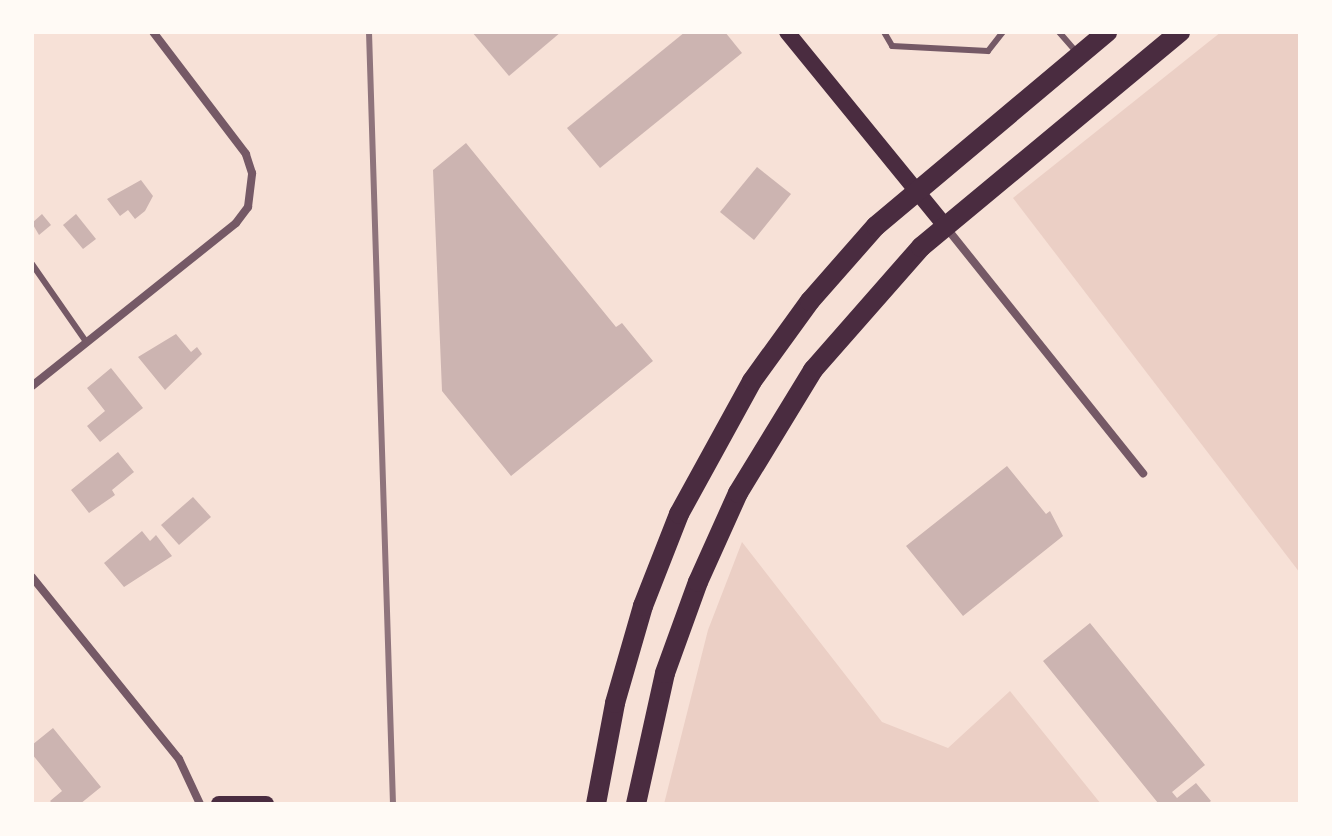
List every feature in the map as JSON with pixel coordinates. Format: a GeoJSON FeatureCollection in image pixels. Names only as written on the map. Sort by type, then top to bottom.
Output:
{"type":"FeatureCollection","features":[{"type":"Feature","properties":{"kind":"main road"},"geometry":{"type":"LineString","coordinates":[[787,32],[945,226]]}},
{"type":"Feature","properties":{"kind":"main road"},"geometry":{"type":"LineString","coordinates":[[596,804],[635,630],[704,465],[752,381],[810,301],[916,190],[1107,32]]}},
{"type":"Feature","properties":{"kind":"main road"},"geometry":{"type":"LineString","coordinates":[[636,804],[665,673],[738,493],[787,409],[844,330],[945,226],[1180,32]]}},
{"type":"Feature","properties":{"kind":"main road"},"geometry":{"type":"LineString","coordinates":[[219,804],[266,804]]}},
{"type":"Feature","properties":{"kind":"street"},"geometry":{"type":"LineString","coordinates":[[32,386],[236,223],[251,190],[246,154],[153,32]]}},
{"type":"Feature","properties":{"kind":"street"},"geometry":{"type":"LineString","coordinates":[[945,226],[1143,473]]}},
{"type":"Feature","properties":{"kind":"street"},"geometry":{"type":"LineString","coordinates":[[32,577],[179,759],[200,804]]}},
{"type":"Feature","properties":{"kind":"lane"},"geometry":{"type":"LineString","coordinates":[[884,32],[892,46],[988,51],[1003,32]]}},
{"type":"Feature","properties":{"kind":"lane"},"geometry":{"type":"LineString","coordinates":[[1059,32],[1079,55]]}},
{"type":"Feature","properties":{"kind":"lane"},"geometry":{"type":"LineString","coordinates":[[32,264],[87,343]]}},
{"type":"Feature","properties":{"kind":"shaded area"},"geometry":{"type":"Polygon","coordinates":[[[1221,32],[1300,32],[1300,573],[1013,198],[1221,32]]]}},
{"type":"Feature","properties":{"kind":"shaded area"},"geometry":{"type":"Polygon","coordinates":[[[742,542],[882,722],[948,748],[1010,691],[1101,804],[664,804],[708,630],[742,542]]]}},
{"type":"Feature","properties":{"kind":"building"},"geometry":{"type":"Polygon","coordinates":[[[472,32],[561,32],[509,76],[472,32]]]}},
{"type":"Feature","properties":{"kind":"building"},"geometry":{"type":"Polygon","coordinates":[[[685,32],[725,32],[742,53],[600,168],[567,128],[685,32]]]}},
{"type":"Feature","properties":{"kind":"building"},"geometry":{"type":"Polygon","coordinates":[[[466,143],[616,327],[622,323],[653,361],[511,476],[442,391],[433,170],[466,143]]]}},
{"type":"Feature","properties":{"kind":"building"},"geometry":{"type":"Polygon","coordinates":[[[757,167],[791,194],[754,240],[720,212],[757,167]]]}},
{"type":"Feature","properties":{"kind":"building"},"geometry":{"type":"Polygon","coordinates":[[[141,180],[153,196],[145,211],[135,219],[128,210],[120,216],[107,199],[141,180]]]}},
{"type":"Feature","properties":{"kind":"building"},"geometry":{"type":"Polygon","coordinates":[[[42,214],[51,225],[39,235],[32,223],[42,214]]]}},
{"type":"Feature","properties":{"kind":"building"},"geometry":{"type":"Polygon","coordinates":[[[76,214],[96,239],[83,249],[63,225],[76,214]]]}},
{"type":"Feature","properties":{"kind":"building"},"geometry":{"type":"Polygon","coordinates":[[[176,334],[191,352],[197,347],[202,354],[165,390],[138,357],[176,334]]]}},
{"type":"Feature","properties":{"kind":"building"},"geometry":{"type":"Polygon","coordinates":[[[111,368],[143,408],[100,442],[87,426],[105,411],[87,388],[111,368]]]}},
{"type":"Feature","properties":{"kind":"building"},"geometry":{"type":"Polygon","coordinates":[[[118,452],[134,472],[112,490],[115,495],[89,513],[71,490],[118,452]]]}},
{"type":"Feature","properties":{"kind":"building"},"geometry":{"type":"Polygon","coordinates":[[[1007,466],[1046,514],[1050,511],[1063,536],[963,616],[906,546],[1007,466]]]}},
{"type":"Feature","properties":{"kind":"building"},"geometry":{"type":"Polygon","coordinates":[[[193,497],[211,517],[179,545],[161,525],[193,497]]]}},
{"type":"Feature","properties":{"kind":"building"},"geometry":{"type":"Polygon","coordinates":[[[142,531],[150,541],[156,535],[172,556],[124,587],[104,563],[142,531]]]}},
{"type":"Feature","properties":{"kind":"building"},"geometry":{"type":"Polygon","coordinates":[[[1090,623],[1205,765],[1172,792],[1177,798],[1196,783],[1211,801],[1207,804],[1158,803],[1043,661],[1090,623]]]}},
{"type":"Feature","properties":{"kind":"building"},"geometry":{"type":"Polygon","coordinates":[[[53,728],[101,787],[80,804],[53,804],[50,801],[62,791],[32,754],[32,745],[53,728]]]}},
{"type":"Feature","properties":{"kind":"railway"},"geometry":{"type":"LineString","coordinates":[[369,32],[393,804]]}}]}
